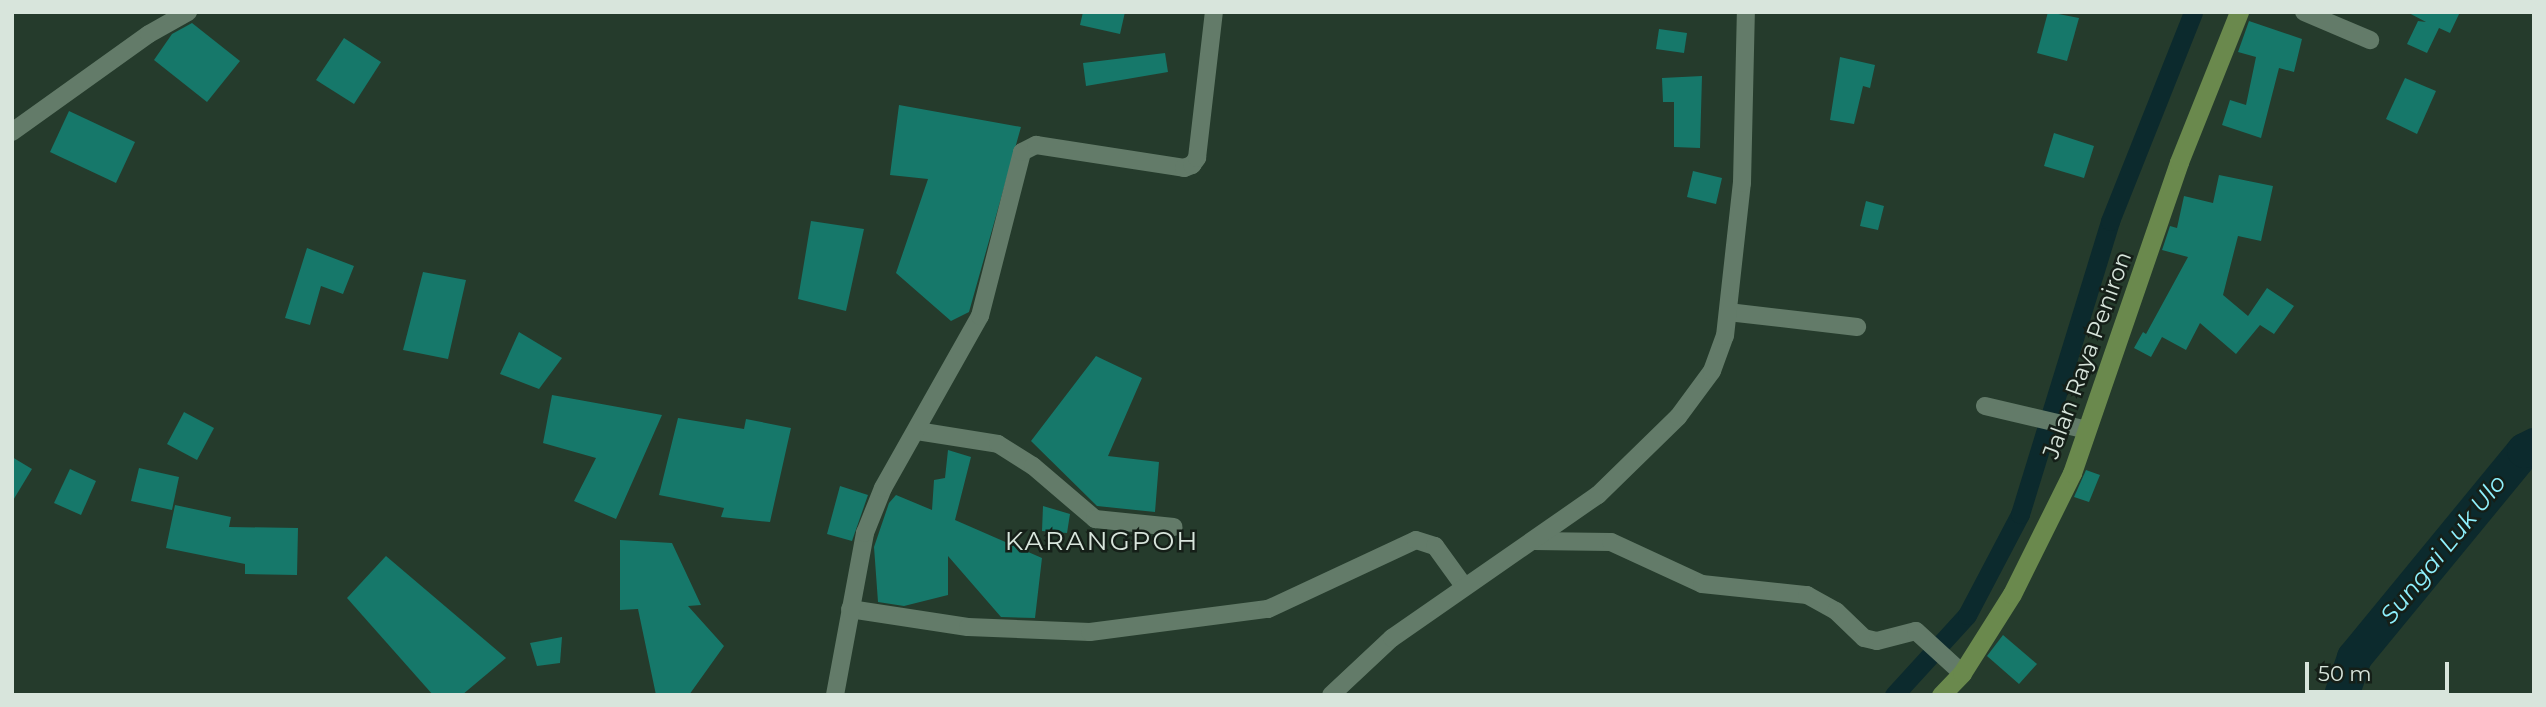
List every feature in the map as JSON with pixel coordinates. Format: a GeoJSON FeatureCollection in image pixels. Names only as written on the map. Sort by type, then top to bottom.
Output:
{"type":"FeatureCollection","features":[{"type":"Feature","properties":{"kind":"main road","name":"Jalan Raya Peniron"},"geometry":{"type":"LineString","coordinates":[[1941,695],[1962,673],[2017,584],[2072,473],[2179,162],[2239,12]]}},
{"type":"Feature","properties":{"kind":"street"},"geometry":{"type":"LineString","coordinates":[[12,132],[149,34],[188,12]]}},
{"type":"Feature","properties":{"kind":"street"},"geometry":{"type":"LineString","coordinates":[[835,695],[865,533],[883,488],[918,431],[980,316],[1022,152],[1035,145],[1184,168],[1192,165],[1198,158],[1214,12]]}},
{"type":"Feature","properties":{"kind":"street"},"geometry":{"type":"LineString","coordinates":[[1331,695],[1392,638],[1598,495],[1678,417],[1712,371],[1728,312],[1742,183],[1746,12]]}},
{"type":"Feature","properties":{"kind":"street"},"geometry":{"type":"LineString","coordinates":[[2304,12],[2370,40]]}},
{"type":"Feature","properties":{"kind":"street"},"geometry":{"type":"LineString","coordinates":[[1728,312],[1857,327]]}},
{"type":"Feature","properties":{"kind":"street"},"geometry":{"type":"LineString","coordinates":[[1985,406],[2087,430]]}},
{"type":"Feature","properties":{"kind":"street"},"geometry":{"type":"LineString","coordinates":[[918,431],[996,443],[1032,465],[1095,519],[1174,527]]}},
{"type":"Feature","properties":{"kind":"street"},"geometry":{"type":"LineString","coordinates":[[850,609],[968,627],[1090,632],[1268,609],[1416,540],[1435,546],[1464,586]]}},
{"type":"Feature","properties":{"kind":"street"},"geometry":{"type":"LineString","coordinates":[[1534,541],[1611,542],[1702,584],[1807,595],[1836,611],[1869,640],[1919,633],[1962,673]]}},
{"type":"Feature","properties":{"kind":"building"},"geometry":{"type":"Polygon","coordinates":[[[1083,12],[1125,12],[1120,34],[1080,25],[1083,12]]]}},
{"type":"Feature","properties":{"kind":"building"},"geometry":{"type":"Polygon","coordinates":[[[2048,12],[2079,18],[2067,61],[2037,53],[2048,12]]]}},
{"type":"Feature","properties":{"kind":"building"},"geometry":{"type":"Polygon","coordinates":[[[2407,12],[2460,12],[2450,33],[2439,28],[2427,53],[2407,44],[2418,21],[2426,22],[2407,12]]]}},
{"type":"Feature","properties":{"kind":"building"},"geometry":{"type":"Polygon","coordinates":[[[2249,21],[2302,39],[2294,72],[2279,68],[2261,138],[2222,125],[2230,100],[2246,105],[2256,57],[2238,52],[2249,21]]]}},
{"type":"Feature","properties":{"kind":"building"},"geometry":{"type":"Polygon","coordinates":[[[192,23],[240,61],[207,102],[154,60],[172,34],[192,23]]]}},
{"type":"Feature","properties":{"kind":"building"},"geometry":{"type":"Polygon","coordinates":[[[1659,29],[1687,33],[1684,53],[1656,49],[1659,29]]]}},
{"type":"Feature","properties":{"kind":"building"},"geometry":{"type":"Polygon","coordinates":[[[344,38],[381,62],[354,104],[316,80],[344,38]]]}},
{"type":"Feature","properties":{"kind":"building"},"geometry":{"type":"Polygon","coordinates":[[[1165,53],[1168,72],[1086,86],[1083,63],[1165,53]]]}},
{"type":"Feature","properties":{"kind":"building"},"geometry":{"type":"Polygon","coordinates":[[[1840,57],[1875,65],[1870,88],[1863,86],[1854,124],[1830,120],[1840,57]]]}},
{"type":"Feature","properties":{"kind":"building"},"geometry":{"type":"Polygon","coordinates":[[[1702,76],[1700,148],[1674,147],[1674,102],[1663,102],[1662,78],[1702,76]]]}},
{"type":"Feature","properties":{"kind":"building"},"geometry":{"type":"Polygon","coordinates":[[[2405,78],[2436,91],[2417,134],[2386,119],[2405,78]]]}},
{"type":"Feature","properties":{"kind":"building"},"geometry":{"type":"Polygon","coordinates":[[[899,105],[1021,127],[969,312],[951,321],[896,273],[928,179],[890,175],[899,105]]]}},
{"type":"Feature","properties":{"kind":"building"},"geometry":{"type":"Polygon","coordinates":[[[69,111],[135,142],[116,183],[50,152],[69,111]]]}},
{"type":"Feature","properties":{"kind":"building"},"geometry":{"type":"Polygon","coordinates":[[[2054,133],[2094,146],[2084,178],[2044,166],[2054,133]]]}},
{"type":"Feature","properties":{"kind":"building"},"geometry":{"type":"Polygon","coordinates":[[[1693,171],[1722,178],[1716,204],[1687,197],[1693,171]]]}},
{"type":"Feature","properties":{"kind":"building"},"geometry":{"type":"Polygon","coordinates":[[[2219,175],[2273,186],[2261,241],[2238,236],[2223,295],[2248,316],[2267,288],[2294,306],[2274,334],[2260,325],[2236,354],[2200,323],[2186,350],[2162,337],[2151,357],[2134,348],[2143,332],[2146,334],[2188,257],[2162,250],[2170,226],[2177,228],[2184,196],[2213,203],[2219,175]]]}},
{"type":"Feature","properties":{"kind":"building"},"geometry":{"type":"Polygon","coordinates":[[[1866,201],[1884,206],[1878,230],[1860,226],[1866,201]]]}},
{"type":"Feature","properties":{"kind":"building"},"geometry":{"type":"Polygon","coordinates":[[[811,221],[864,229],[846,311],[798,299],[811,221]]]}},
{"type":"Feature","properties":{"kind":"building"},"geometry":{"type":"Polygon","coordinates":[[[307,248],[354,266],[343,294],[321,286],[310,325],[285,318],[307,248]]]}},
{"type":"Feature","properties":{"kind":"building"},"geometry":{"type":"Polygon","coordinates":[[[423,272],[466,280],[448,359],[403,350],[423,272]]]}},
{"type":"Feature","properties":{"kind":"building"},"geometry":{"type":"Polygon","coordinates":[[[519,332],[562,358],[539,389],[500,374],[519,332]]]}},
{"type":"Feature","properties":{"kind":"building"},"geometry":{"type":"Polygon","coordinates":[[[1096,356],[1142,378],[1108,456],[1159,462],[1155,512],[1097,506],[1031,441],[1096,356]]]}},
{"type":"Feature","properties":{"kind":"building"},"geometry":{"type":"Polygon","coordinates":[[[552,395],[662,415],[616,519],[574,501],[596,458],[543,443],[552,395]]]}},
{"type":"Feature","properties":{"kind":"building"},"geometry":{"type":"Polygon","coordinates":[[[184,412],[214,428],[197,460],[167,444],[184,412]]]}},
{"type":"Feature","properties":{"kind":"building"},"geometry":{"type":"Polygon","coordinates":[[[678,418],[744,429],[746,419],[791,428],[770,522],[721,517],[724,508],[659,495],[678,418]]]}},
{"type":"Feature","properties":{"kind":"building"},"geometry":{"type":"Polygon","coordinates":[[[948,450],[971,457],[955,520],[1042,558],[1035,618],[1001,617],[948,556],[948,595],[904,606],[878,602],[874,547],[889,503],[896,495],[932,510],[934,480],[945,478],[948,450]]]}},
{"type":"Feature","properties":{"kind":"building"},"geometry":{"type":"Polygon","coordinates":[[[12,457],[32,469],[12,502],[12,457]]]}},
{"type":"Feature","properties":{"kind":"building"},"geometry":{"type":"Polygon","coordinates":[[[139,468],[179,477],[172,510],[131,501],[139,468]]]}},
{"type":"Feature","properties":{"kind":"building"},"geometry":{"type":"Polygon","coordinates":[[[70,469],[96,481],[81,515],[54,503],[70,469]]]}},
{"type":"Feature","properties":{"kind":"building"},"geometry":{"type":"Polygon","coordinates":[[[2086,470],[2100,475],[2089,502],[2074,497],[2086,470]]]}},
{"type":"Feature","properties":{"kind":"building"},"geometry":{"type":"Polygon","coordinates":[[[840,486],[868,495],[852,541],[827,534],[840,486]]]}},
{"type":"Feature","properties":{"kind":"building"},"geometry":{"type":"Polygon","coordinates":[[[175,505],[231,517],[229,527],[298,528],[297,575],[245,574],[245,564],[166,548],[175,505]]]}},
{"type":"Feature","properties":{"kind":"building"},"geometry":{"type":"Polygon","coordinates":[[[1043,506],[1070,514],[1067,533],[1042,531],[1043,506]]]}},
{"type":"Feature","properties":{"kind":"building"},"geometry":{"type":"Polygon","coordinates":[[[620,540],[672,543],[701,605],[688,606],[724,646],[689,695],[656,695],[638,609],[620,610],[620,540]]]}},
{"type":"Feature","properties":{"kind":"building"},"geometry":{"type":"Polygon","coordinates":[[[386,556],[506,658],[462,695],[433,695],[347,598],[386,556]]]}},
{"type":"Feature","properties":{"kind":"building"},"geometry":{"type":"Polygon","coordinates":[[[2003,635],[2037,664],[2019,684],[1987,656],[2003,635]]]}},
{"type":"Feature","properties":{"kind":"building"},"geometry":{"type":"Polygon","coordinates":[[[562,637],[560,663],[537,666],[530,643],[562,637]]]}},
{"type":"Feature","properties":{"kind":"waterway"},"geometry":{"type":"LineString","coordinates":[[1894,695],[1967,615],[2020,514],[2110,221],[2193,12]]}},
{"type":"Feature","properties":{"kind":"waterway","name":"Sungai Luk Ulo"},"geometry":{"type":"LineString","coordinates":[[2341,695],[2354,657],[2524,450],[2534,445]]}},
{"type":"Feature","properties":{"kind":"district","name":"KARANGPOH"},"geometry":{"type":"Point","coordinates":[1102,542]}}]}
